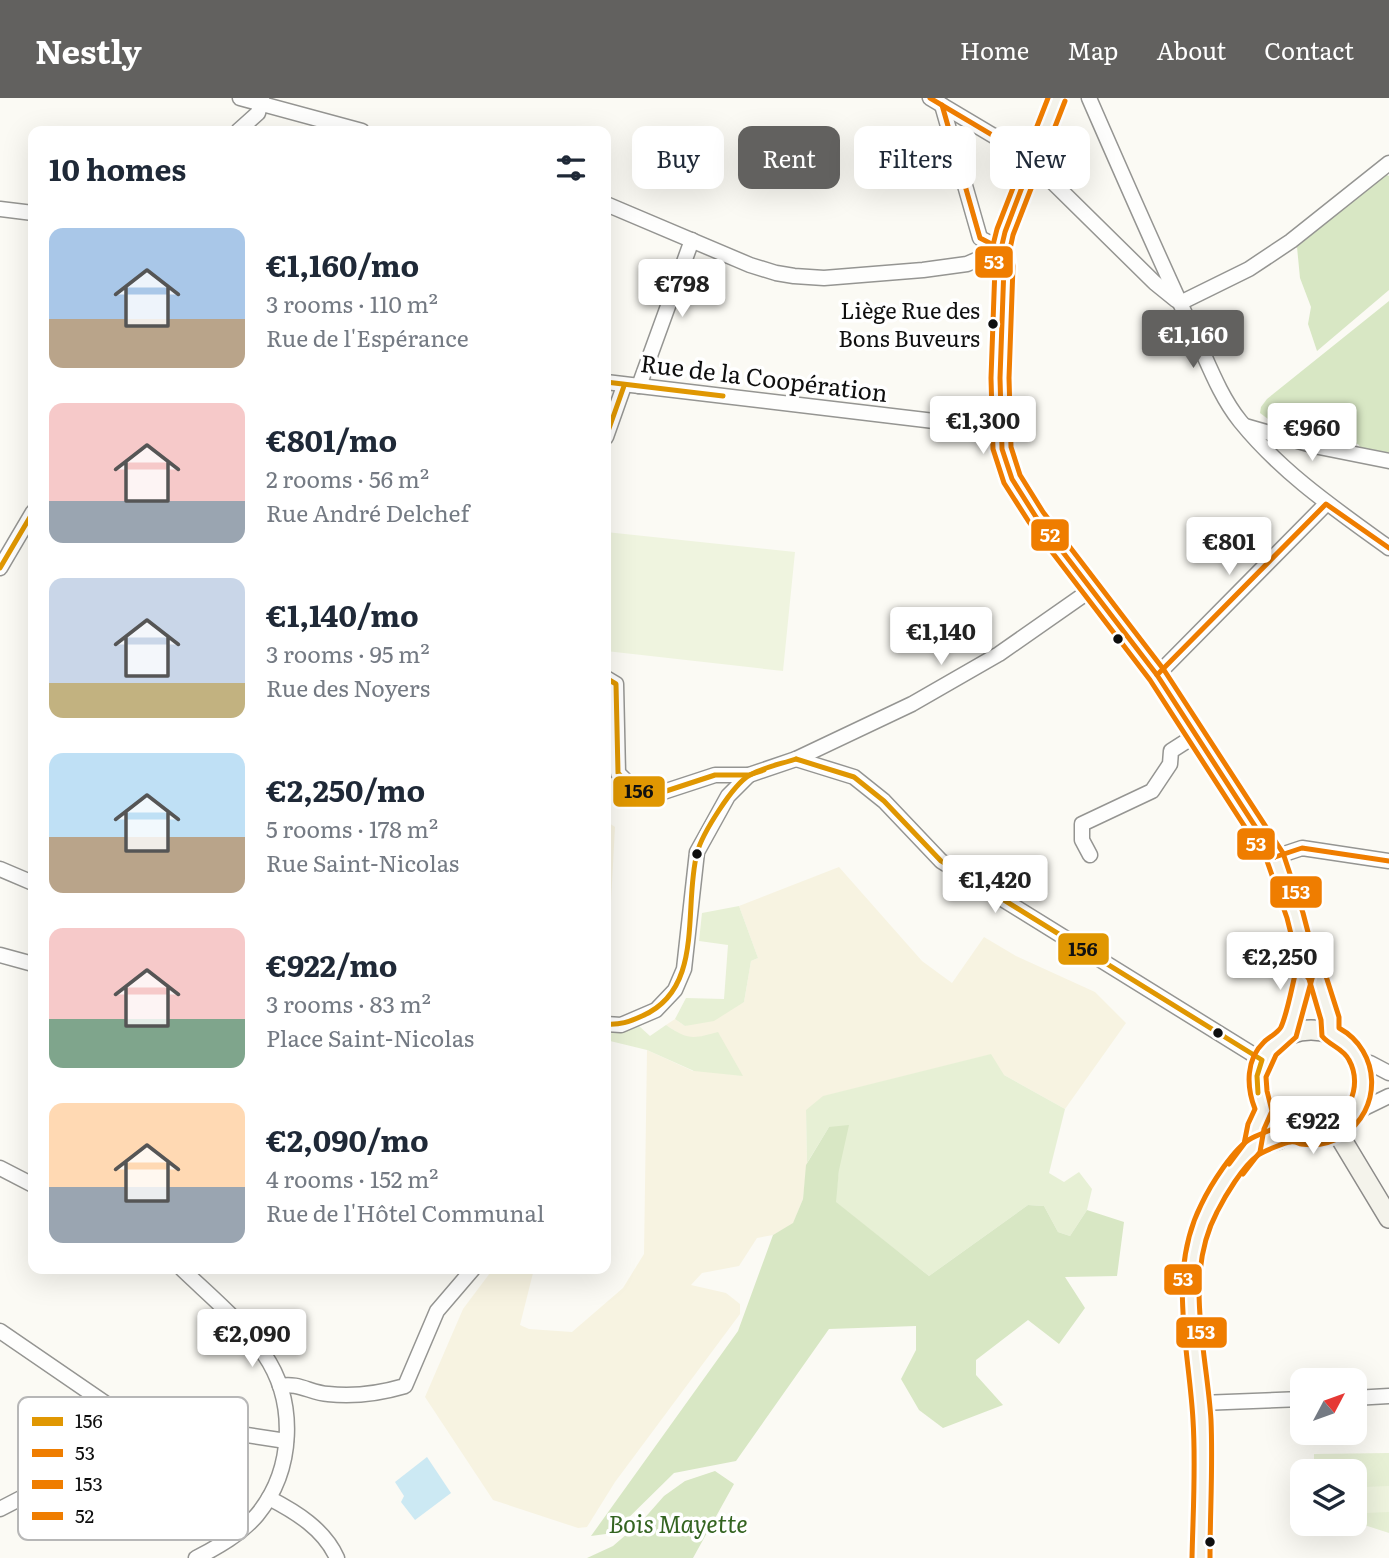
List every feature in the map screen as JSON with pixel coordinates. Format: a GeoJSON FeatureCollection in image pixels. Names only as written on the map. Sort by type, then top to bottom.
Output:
{"type":"FeatureCollection","features":[{"type":"Feature","properties":{"kind":"street"},"geometry":{"type":"LineString","coordinates":[[240,98],[261,101],[345,126]]}},
{"type":"Feature","properties":{"kind":"street"},"geometry":{"type":"LineString","coordinates":[[1046,126],[1057,98]]}},
{"type":"Feature","properties":{"kind":"street"},"geometry":{"type":"LineString","coordinates":[[1088,98],[1226,399],[1271,457],[1326,504],[1389,548]]}},
{"type":"Feature","properties":{"kind":"street"},"geometry":{"type":"LineString","coordinates":[[244,126],[258,113],[261,101]]}},
{"type":"Feature","properties":{"kind":"street"},"geometry":{"type":"LineString","coordinates":[[936,102],[990,134]]}},
{"type":"Feature","properties":{"kind":"street"},"geometry":{"type":"LineString","coordinates":[[936,102],[980,237],[1001,249]]}},
{"type":"Feature","properties":{"kind":"street"},"geometry":{"type":"LineString","coordinates":[[1180,303],[1249,268],[1290,242],[1389,163]]}},
{"type":"Feature","properties":{"kind":"street"},"geometry":{"type":"LineString","coordinates":[[1021,189],[1001,249],[1004,265],[1000,433],[1005,461],[1012,479],[1030,509],[1157,675],[1275,857],[1307,963],[1317,975],[1330,1019],[1330,1033]]}},
{"type":"Feature","properties":{"kind":"street"},"geometry":{"type":"LineString","coordinates":[[1060,189],[1155,283],[1180,303]]}},
{"type":"Feature","properties":{"kind":"street"},"geometry":{"type":"LineString","coordinates":[[611,207],[776,273],[809,277],[923,270],[967,264],[1001,249]]}},
{"type":"Feature","properties":{"kind":"street"},"geometry":{"type":"LineString","coordinates":[[0,209],[28,212]]}},
{"type":"Feature","properties":{"kind":"street"},"geometry":{"type":"LineString","coordinates":[[639,386],[692,240]]}},
{"type":"Feature","properties":{"kind":"street","name":"Rue de la Coopération"},"geometry":{"type":"LineString","coordinates":[[611,383],[934,421],[1000,433]]}},
{"type":"Feature","properties":{"kind":"street"},"geometry":{"type":"LineString","coordinates":[[611,424],[624,386]]}},
{"type":"Feature","properties":{"kind":"street"},"geometry":{"type":"LineString","coordinates":[[1244,425],[1320,447],[1389,461]]}},
{"type":"Feature","properties":{"kind":"street"},"geometry":{"type":"LineString","coordinates":[[1157,675],[1326,504]]}},
{"type":"Feature","properties":{"kind":"street"},"geometry":{"type":"LineString","coordinates":[[0,568],[28,520]]}},
{"type":"Feature","properties":{"kind":"street"},"geometry":{"type":"LineString","coordinates":[[611,681],[616,684],[618,773],[636,791],[654,795],[715,775],[749,775],[796,759],[912,704],[999,654],[1089,585]]}},
{"type":"Feature","properties":{"kind":"street"},"geometry":{"type":"LineString","coordinates":[[1090,855],[1082,840],[1082,824],[1152,791],[1170,764],[1171,751],[1196,735]]}},
{"type":"Feature","properties":{"kind":"street"},"geometry":{"type":"LineString","coordinates":[[796,759],[854,777],[884,801],[941,861],[1262,1060]]}},
{"type":"Feature","properties":{"kind":"street"},"geometry":{"type":"LineString","coordinates":[[611,1024],[621,1025],[656,1010],[675,990],[684,969],[697,852],[728,796],[749,775]]}},
{"type":"Feature","properties":{"kind":"street"},"geometry":{"type":"LineString","coordinates":[[1275,857],[1301,848],[1389,861]]}},
{"type":"Feature","properties":{"kind":"street"},"geometry":{"type":"LineString","coordinates":[[0,869],[28,881]]}},
{"type":"Feature","properties":{"kind":"street"},"geometry":{"type":"LineString","coordinates":[[0,955],[28,963]]}},
{"type":"Feature","properties":{"kind":"street"},"geometry":{"type":"LineString","coordinates":[[1289,1034],[1307,963]]}},
{"type":"Feature","properties":{"kind":"street"},"geometry":{"type":"LineString","coordinates":[[1309,1029],[1330,1033],[1349,1044],[1361,1063],[1363,1096],[1356,1112],[1336,1130],[1312,1136],[1289,1132],[1274,1122],[1264,1109],[1258,1093],[1257,1076],[1262,1060],[1269,1049],[1289,1034],[1309,1029]]}},
{"type":"Feature","properties":{"kind":"street"},"geometry":{"type":"LineString","coordinates":[[1361,1063],[1370,1063],[1389,1073]]}},
{"type":"Feature","properties":{"kind":"street"},"geometry":{"type":"LineString","coordinates":[[1356,1112],[1389,1096]]}},
{"type":"Feature","properties":{"kind":"street"},"geometry":{"type":"LineString","coordinates":[[1201,1558],[1203,1466],[1200,1403],[1189,1295],[1192,1259],[1214,1197],[1252,1148],[1256,1126],[1264,1109]]}},
{"type":"Feature","properties":{"kind":"street"},"geometry":{"type":"LineString","coordinates":[[1336,1130],[1389,1217]]}},
{"type":"Feature","properties":{"kind":"street"},"geometry":{"type":"LineString","coordinates":[[1252,1148],[1279,1139],[1289,1132]]}},
{"type":"Feature","properties":{"kind":"street"},"geometry":{"type":"LineString","coordinates":[[0,1168],[28,1182]]}},
{"type":"Feature","properties":{"kind":"street"},"geometry":{"type":"LineString","coordinates":[[187,1274],[238,1323],[264,1355],[280,1386],[286,1406],[286,1441],[282,1470],[269,1497],[248,1523]]}},
{"type":"Feature","properties":{"kind":"street"},"geometry":{"type":"LineString","coordinates":[[280,1386],[294,1384],[325,1394],[350,1396],[405,1386],[437,1311],[469,1274]]}},
{"type":"Feature","properties":{"kind":"street"},"geometry":{"type":"LineString","coordinates":[[0,1331],[96,1397]]}},
{"type":"Feature","properties":{"kind":"street"},"geometry":{"type":"LineString","coordinates":[[1367,1397],[1389,1396]]}},
{"type":"Feature","properties":{"kind":"street"},"geometry":{"type":"LineString","coordinates":[[1200,1403],[1290,1399]]}},
{"type":"Feature","properties":{"kind":"street"},"geometry":{"type":"LineString","coordinates":[[248,1435],[286,1441]]}},
{"type":"Feature","properties":{"kind":"street"},"geometry":{"type":"LineString","coordinates":[[269,1497],[312,1524],[331,1546],[337,1558]]}},
{"type":"Feature","properties":{"kind":"street"},"geometry":{"type":"LineString","coordinates":[[0,1509],[18,1500]]}},
{"type":"Feature","properties":{"kind":"street"},"geometry":{"type":"LineString","coordinates":[[196,1558],[229,1540]]}},
{"type":"Feature","properties":{"kind":"shaded area"},"geometry":{"type":"Polygon","coordinates":[[[611,824],[615,827],[611,902],[611,824]]]}},
{"type":"Feature","properties":{"kind":"shaded area"},"geometry":{"type":"Polygon","coordinates":[[[839,867],[922,961],[952,983],[984,937],[1016,956],[1095,992],[1126,1023],[1065,1109],[1004,1075],[806,1110],[807,1163],[803,1199],[793,1224],[773,1235],[757,1238],[739,1266],[702,1273],[691,1285],[726,1293],[740,1304],[740,1314],[615,1482],[587,1527],[578,1528],[493,1500],[425,1397],[463,1309],[489,1274],[533,1274],[520,1325],[529,1329],[572,1332],[623,1288],[644,1254],[647,1050],[693,1071],[699,1037],[684,1037],[666,1025],[675,1019],[685,1026],[744,1002],[751,961],[758,958],[739,906],[839,867]]]}},
{"type":"Feature","properties":{"kind":"green space"},"geometry":{"type":"Polygon","coordinates":[[[1385,174],[1389,176],[1389,290],[1317,351],[1308,324],[1311,307],[1300,278],[1297,247],[1385,174]]]}},
{"type":"Feature","properties":{"kind":"green space"},"geometry":{"type":"Polygon","coordinates":[[[1389,301],[1389,454],[1365,453],[1358,444],[1280,424],[1260,413],[1267,399],[1389,301]]]}},
{"type":"Feature","properties":{"kind":"green space"},"geometry":{"type":"Polygon","coordinates":[[[611,533],[795,552],[783,671],[611,652],[611,533]]]}},
{"type":"Feature","properties":{"kind":"green space"},"geometry":{"type":"Polygon","coordinates":[[[739,906],[758,958],[751,961],[744,1002],[714,1021],[685,1026],[675,1019],[686,998],[724,999],[728,945],[699,941],[702,913],[739,906]]]}},
{"type":"Feature","properties":{"kind":"green space"},"geometry":{"type":"Polygon","coordinates":[[[666,1025],[691,1037],[718,1032],[743,1076],[694,1071],[647,1050],[611,1041],[611,1031],[624,1031],[639,1026],[650,1036],[666,1025]]]}},
{"type":"Feature","properties":{"kind":"green space"},"geometry":{"type":"Polygon","coordinates":[[[991,1054],[1004,1075],[1065,1109],[1049,1173],[1064,1182],[1079,1172],[1092,1189],[1087,1210],[1070,1236],[1058,1232],[1044,1206],[1028,1205],[929,1276],[835,1202],[839,1170],[829,1127],[807,1163],[806,1110],[823,1096],[991,1054]]]}},
{"type":"Feature","properties":{"kind":"green space"},"geometry":{"type":"Polygon","coordinates":[[[849,1125],[839,1170],[836,1202],[929,1276],[1028,1205],[1044,1206],[1058,1232],[1070,1236],[1087,1210],[1124,1222],[1117,1276],[1065,1277],[1085,1308],[1059,1344],[1028,1320],[976,1360],[976,1375],[1003,1405],[943,1428],[919,1410],[901,1379],[916,1350],[916,1326],[829,1329],[736,1461],[674,1473],[613,1533],[591,1536],[738,1331],[773,1235],[793,1223],[803,1199],[806,1165],[829,1127],[849,1125]]]}},
{"type":"Feature","properties":{"kind":"green space"},"geometry":{"type":"Polygon","coordinates":[[[1389,1453],[1389,1533],[1367,1526],[1367,1459],[1314,1459],[1314,1454],[1389,1453]]]}},
{"type":"Feature","properties":{"kind":"green space","name":"Bois Mayette"},"geometry":{"type":"Polygon","coordinates":[[[715,1471],[734,1484],[693,1558],[587,1558],[613,1546],[642,1521],[664,1496],[685,1481],[715,1471]]]}},
{"type":"Feature","properties":{"kind":"green space"},"geometry":{"type":"Polygon","coordinates":[[[1389,1486],[1389,1512],[1367,1513],[1367,1487],[1389,1486]]]}},
{"type":"Feature","properties":{"kind":"water"},"geometry":{"type":"Polygon","coordinates":[[[427,1457],[451,1493],[415,1520],[401,1502],[404,1496],[395,1482],[427,1457]]]}},
{"type":"Feature","properties":{"kind":"transit line","name":"52"},"geometry":{"type":"LineString","coordinates":[[930,98],[990,134]]}},
{"type":"Feature","properties":{"kind":"transit line","name":"53"},"geometry":{"type":"LineString","coordinates":[[1048,98],[997,229],[992,249],[995,267],[991,378],[993,449],[1004,483],[1029,522],[1150,680],[1267,861],[1287,918],[1299,966],[1309,979],[1321,1020],[1322,1036],[1349,1060],[1355,1081],[1345,1110],[1328,1124],[1318,1127],[1287,1124],[1245,1143],[1216,1178],[1191,1231],[1182,1284],[1194,1437],[1192,1558]]}},
{"type":"Feature","properties":{"kind":"transit line","name":"153"},"geometry":{"type":"LineString","coordinates":[[1065,101],[1010,249],[1013,266],[1009,378],[1011,447],[1020,475],[1043,512],[1164,670],[1283,853],[1315,959],[1325,973],[1339,1017],[1339,1028],[1353,1038],[1363,1051],[1372,1081],[1365,1111],[1355,1125],[1342,1136],[1317,1144],[1288,1142],[1259,1154],[1240,1174],[1217,1212],[1207,1237],[1199,1288],[1211,1420],[1210,1558]]}},
{"type":"Feature","properties":{"kind":"transit line","name":"52"},"geometry":{"type":"LineString","coordinates":[[942,105],[980,238],[1001,249]]}},
{"type":"Feature","properties":{"kind":"transit line","name":"52"},"geometry":{"type":"LineString","coordinates":[[1021,189],[1001,249],[1004,266],[1000,378],[1002,449],[1012,479],[1036,517],[1157,675],[1275,857]]}},
{"type":"Feature","properties":{"kind":"transit line","name":"156"},"geometry":{"type":"LineString","coordinates":[[611,383],[723,396]]}},
{"type":"Feature","properties":{"kind":"transit line","name":"156"},"geometry":{"type":"LineString","coordinates":[[611,423],[624,386]]}},
{"type":"Feature","properties":{"kind":"transit line","name":"52"},"geometry":{"type":"LineString","coordinates":[[1157,675],[1326,504],[1389,548]]}},
{"type":"Feature","properties":{"kind":"transit line","name":"156"},"geometry":{"type":"LineString","coordinates":[[0,568],[28,520]]}},
{"type":"Feature","properties":{"kind":"transit line","name":"156"},"geometry":{"type":"LineString","coordinates":[[611,681],[616,684],[618,773],[636,791],[654,795],[715,775],[749,775],[764,770]]}},
{"type":"Feature","properties":{"kind":"transit line","name":"156"},"geometry":{"type":"LineString","coordinates":[[796,759],[854,777],[884,801],[941,861],[1262,1060],[1257,1076],[1258,1093]]}},
{"type":"Feature","properties":{"kind":"transit line","name":"156"},"geometry":{"type":"LineString","coordinates":[[611,1024],[624,1023],[642,1016],[662,1004],[675,987],[688,945],[697,853],[719,810],[735,788],[750,775],[796,759]]}},
{"type":"Feature","properties":{"kind":"transit line","name":"52"},"geometry":{"type":"LineString","coordinates":[[1275,857],[1302,848],[1389,861]]}},
{"type":"Feature","properties":{"kind":"transit line","name":"53"},"geometry":{"type":"LineString","coordinates":[[1243,1174],[1260,1152],[1264,1129],[1272,1111],[1266,1077],[1276,1055],[1296,1037],[1316,964],[1312,950]]}},
{"type":"Feature","properties":{"kind":"transit line","name":"153"},"geometry":{"type":"LineString","coordinates":[[1229,1164],[1244,1144],[1248,1124],[1255,1109],[1249,1082],[1251,1065],[1258,1049],[1281,1027],[1298,963],[1296,954]]}},
{"type":"Feature","properties":{"kind":"place","name":"Liège Rue des Bons Buveurs"},"geometry":{"type":"Point","coordinates":[993,324]}}]}
